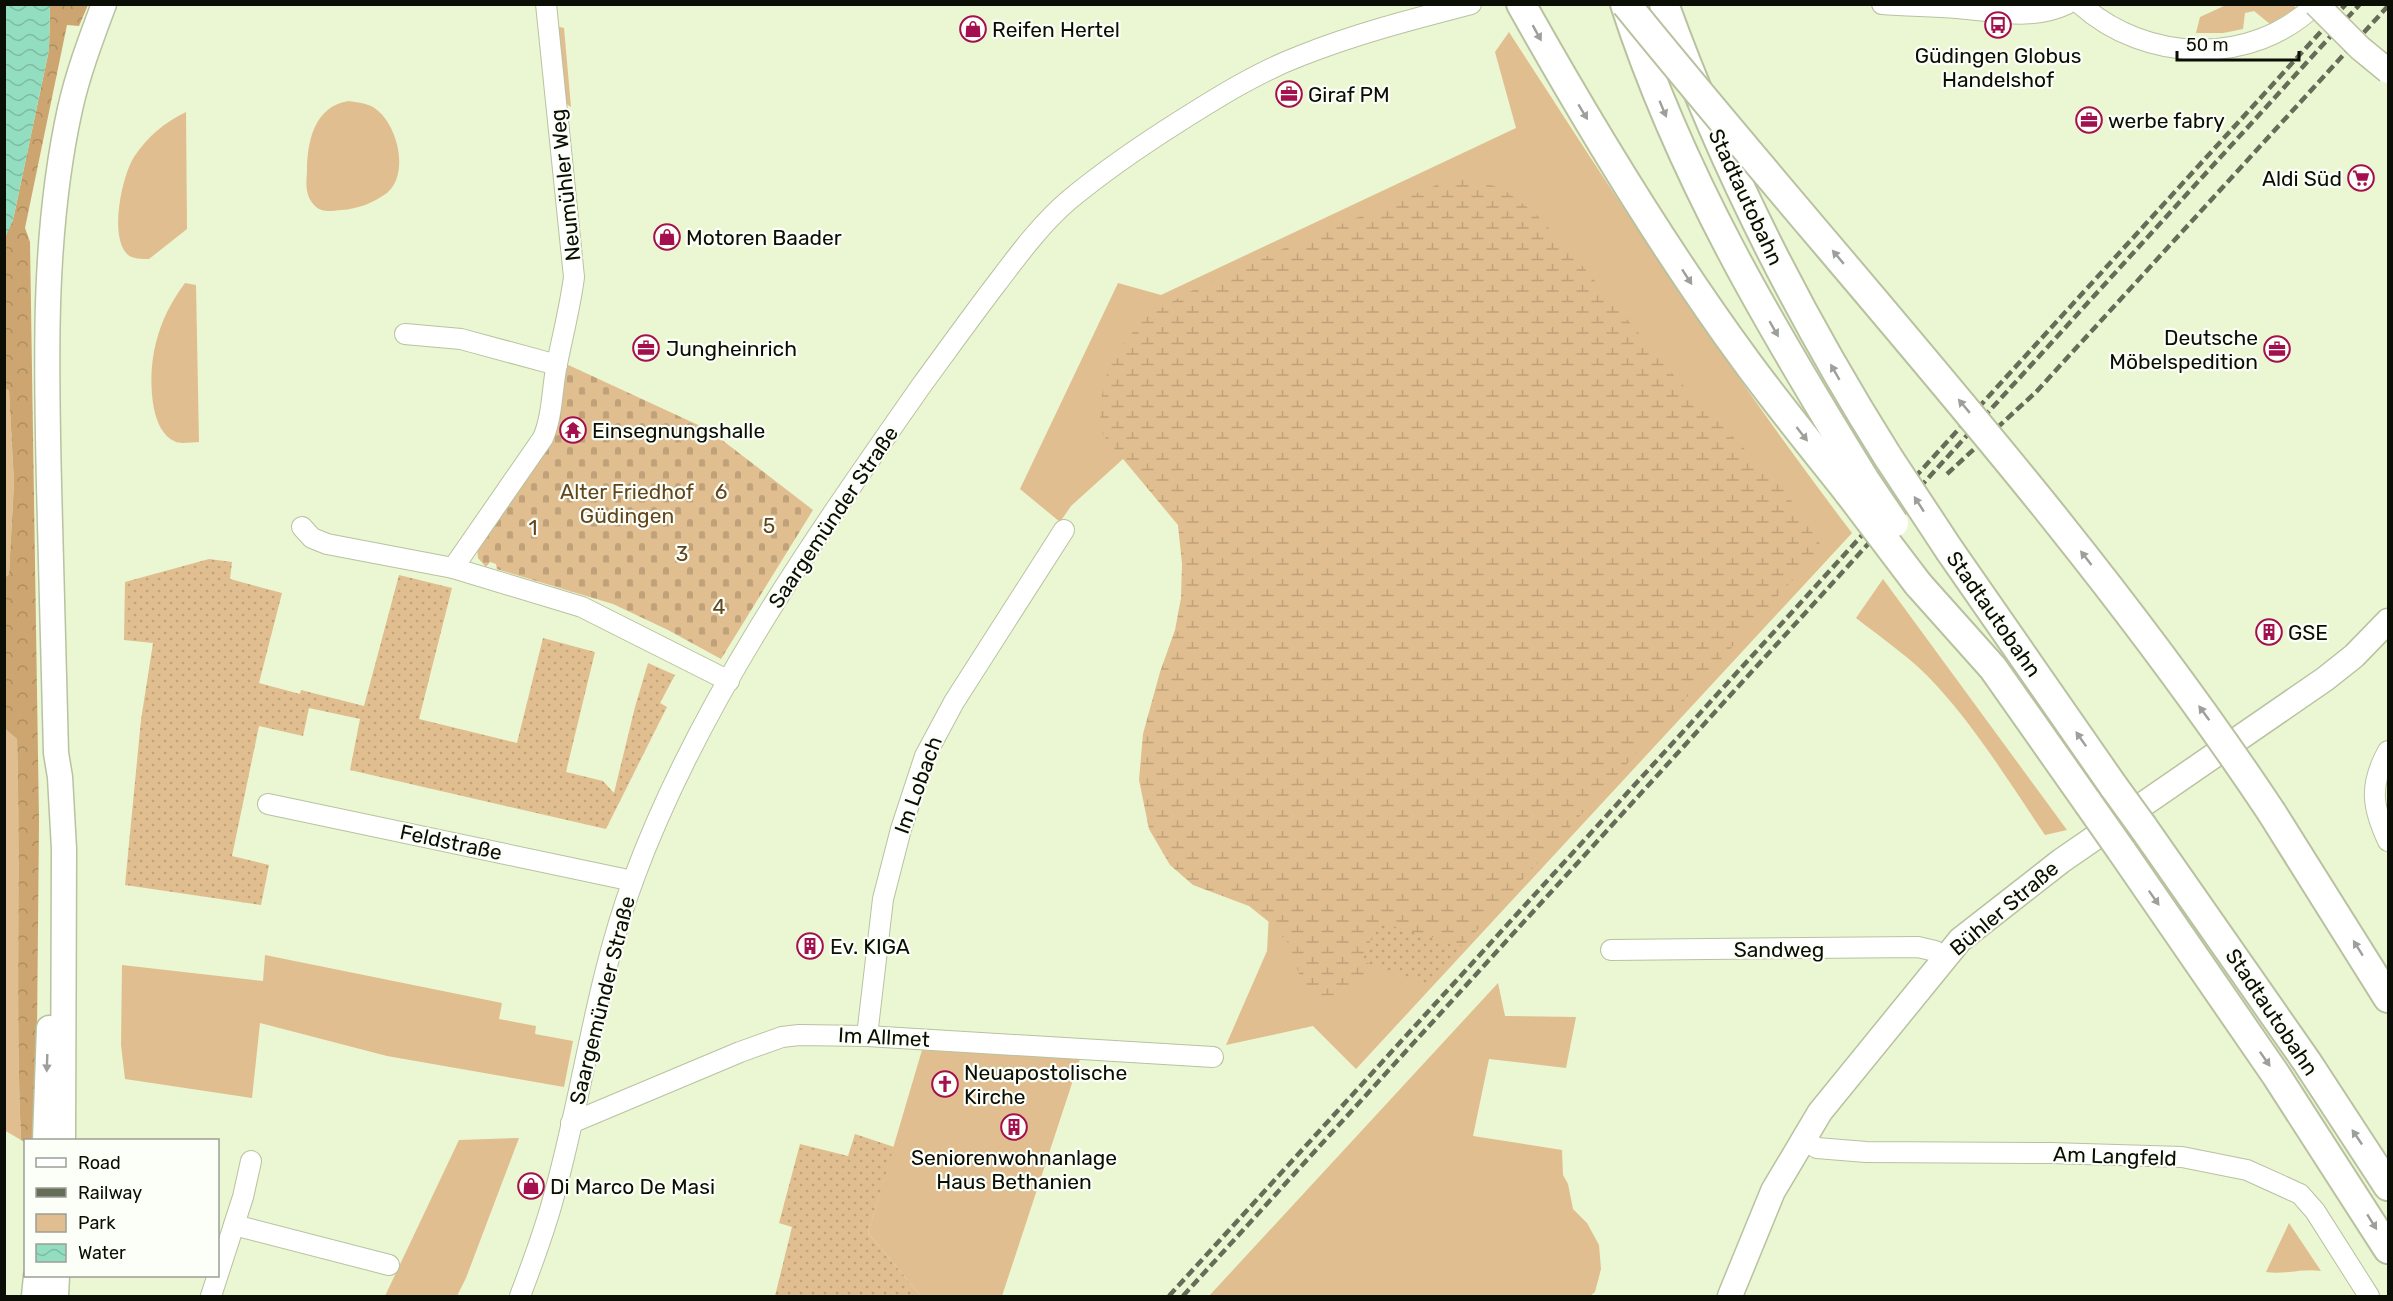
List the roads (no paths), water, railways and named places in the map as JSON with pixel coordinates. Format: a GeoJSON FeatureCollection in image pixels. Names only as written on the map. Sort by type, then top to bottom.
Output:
{"type":"FeatureCollection","features":[{"type":"Feature","properties":{"kind":"highway"},"geometry":{"type":"LineString","coordinates":[[1521,4],[1553,62],[1638,202],[1694,287],[1747,362],[1857,487]]}},
{"type":"Feature","properties":{"kind":"highway"},"geometry":{"type":"LineString","coordinates":[[1626,4],[2033,490],[2172,669],[2272,813],[2388,998]]}},
{"type":"Feature","properties":{"kind":"highway","name":"Stadtautobahn"},"geometry":{"type":"LineString","coordinates":[[1626,4],[1641,54],[1677,143],[1724,239],[1799,372],[1857,487],[1923,579],[1993,668],[2121,850],[2276,1075],[2388,1249]]}},
{"type":"Feature","properties":{"kind":"highway","name":"Stadtautobahn"},"geometry":{"type":"LineString","coordinates":[[1664,4],[1727,160],[1778,267],[1849,394],[1950,551],[2300,1052],[2388,1186]]}},
{"type":"Feature","properties":{"kind":"highway"},"geometry":{"type":"LineString","coordinates":[[1671,4],[1675,36]]}},
{"type":"Feature","properties":{"kind":"main road"},"geometry":{"type":"LineString","coordinates":[[63,1139],[64,849],[60,777],[56,753],[46,359],[54,217],[70,109],[83,62],[104,4]]}},
{"type":"Feature","properties":{"kind":"main road"},"geometry":{"type":"LineString","coordinates":[[2316,4],[2360,48],[2388,71]]}},
{"type":"Feature","properties":{"kind":"main road","name":"Bühler Straße"},"geometry":{"type":"LineString","coordinates":[[1730,1296],[1773,1191],[1820,1112],[1960,940],[2061,861],[2325,680],[2354,656],[2388,621]]}},
{"type":"Feature","properties":{"kind":"main road"},"geometry":{"type":"LineString","coordinates":[[45,1139],[50,1002],[50,778],[56,753]]}},
{"type":"Feature","properties":{"kind":"main road"},"geometry":{"type":"LineString","coordinates":[[34,1296],[36,1277]]}},
{"type":"Feature","properties":{"kind":"main road"},"geometry":{"type":"LineString","coordinates":[[56,1296],[57,1277]]}},
{"type":"Feature","properties":{"kind":"street","name":"Neumühler Weg"},"geometry":{"type":"LineString","coordinates":[[453,568],[543,438],[547,428],[557,365],[570,309],[574,277],[546,4]]}},
{"type":"Feature","properties":{"kind":"street","name":"Saargemünder Straße"},"geometry":{"type":"LineString","coordinates":[[520,1296],[556,1190],[600,989],[633,880],[674,784],[729,681],[838,504],[1001,278],[1043,225],[1067,202],[1157,136],[1213,100],[1294,57],[1389,25],[1471,4]]}},
{"type":"Feature","properties":{"kind":"street"},"geometry":{"type":"LineString","coordinates":[[1882,4],[2029,15],[2049,13],[2067,4]]}},
{"type":"Feature","properties":{"kind":"street"},"geometry":{"type":"LineString","coordinates":[[2080,4],[2104,24],[2126,35],[2149,42],[2208,51],[2251,45],[2270,37],[2307,13],[2316,4]]}},
{"type":"Feature","properties":{"kind":"street"},"geometry":{"type":"LineString","coordinates":[[405,334],[461,339],[557,365]]}},
{"type":"Feature","properties":{"kind":"street"},"geometry":{"type":"LineString","coordinates":[[302,527],[312,538],[327,544],[453,568],[582,607],[729,681]]}},
{"type":"Feature","properties":{"kind":"street","name":"Im Lobach"},"geometry":{"type":"LineString","coordinates":[[867,1036],[879,919],[887,876],[925,756],[954,702],[1064,530]]}},
{"type":"Feature","properties":{"kind":"street"},"geometry":{"type":"LineString","coordinates":[[2388,751],[2377,776],[2374,795],[2376,810],[2388,841]]}},
{"type":"Feature","properties":{"kind":"street","name":"Feldstraße"},"geometry":{"type":"LineString","coordinates":[[268,804],[633,880]]}},
{"type":"Feature","properties":{"kind":"street","name":"Sandweg"},"geometry":{"type":"LineString","coordinates":[[1611,950],[1918,947],[1935,951],[1944,958]]}},
{"type":"Feature","properties":{"kind":"street","name":"Im Allmet"},"geometry":{"type":"LineString","coordinates":[[571,1123],[740,1052],[782,1037],[814,1033],[1213,1057]]}},
{"type":"Feature","properties":{"kind":"street","name":"Am Langfeld"},"geometry":{"type":"LineString","coordinates":[[1803,1139],[1817,1148],[1866,1152],[2051,1153],[2182,1157],[2247,1170],[2300,1194],[2315,1211],[2369,1296]]}},
{"type":"Feature","properties":{"kind":"street"},"geometry":{"type":"LineString","coordinates":[[219,1271],[234,1225],[250,1161]]}},
{"type":"Feature","properties":{"kind":"street"},"geometry":{"type":"LineString","coordinates":[[234,1225],[389,1265]]}},
{"type":"Feature","properties":{"kind":"street"},"geometry":{"type":"LineString","coordinates":[[211,1296],[217,1277]]}},
{"type":"Feature","properties":{"kind":"water"},"geometry":{"type":"Polygon","coordinates":[[[5,4],[50,5],[49,50],[13,220],[5,238],[5,4]]]}},
{"type":"Feature","properties":{"kind":"railway"},"geometry":{"type":"LineString","coordinates":[[1169,1296],[2346,4]]}},
{"type":"Feature","properties":{"kind":"railway"},"geometry":{"type":"LineString","coordinates":[[1183,1296],[2360,4]]}},
{"type":"Feature","properties":{"kind":"railway"},"geometry":{"type":"LineString","coordinates":[[1947,474],[2036,392],[2388,6]]}},
{"type":"Feature","properties":{"kind":"place","name":"Güdingen Globus Handelshof"},"geometry":{"type":"Point","coordinates":[1998,25]}},
{"type":"Feature","properties":{"kind":"place","name":"Reifen Hertel"},"geometry":{"type":"Point","coordinates":[973,29]}},
{"type":"Feature","properties":{"kind":"place","name":"Giraf PM"},"geometry":{"type":"Point","coordinates":[1289,94]}},
{"type":"Feature","properties":{"kind":"place","name":"werbe fabry"},"geometry":{"type":"Point","coordinates":[2089,120]}},
{"type":"Feature","properties":{"kind":"place","name":"Aldi Süd"},"geometry":{"type":"Point","coordinates":[2361,178]}},
{"type":"Feature","properties":{"kind":"place","name":"Motoren Baader"},"geometry":{"type":"Point","coordinates":[667,237]}},
{"type":"Feature","properties":{"kind":"place","name":"Jungheinrich"},"geometry":{"type":"Point","coordinates":[646,348]}},
{"type":"Feature","properties":{"kind":"place","name":"Deutsche Möbelspedition"},"geometry":{"type":"Point","coordinates":[2277,349]}},
{"type":"Feature","properties":{"kind":"place","name":"Einsegnungshalle"},"geometry":{"type":"Point","coordinates":[573,430]}},
{"type":"Feature","properties":{"kind":"place","name":"GSE"},"geometry":{"type":"Point","coordinates":[2269,632]}},
{"type":"Feature","properties":{"kind":"place","name":"Ev. KIGA"},"geometry":{"type":"Point","coordinates":[810,946]}},
{"type":"Feature","properties":{"kind":"place","name":"Neuapostolische Kirche"},"geometry":{"type":"Point","coordinates":[945,1084]}},
{"type":"Feature","properties":{"kind":"place","name":"Seniorenwohnanlage Haus Bethanien"},"geometry":{"type":"Point","coordinates":[1014,1127]}},
{"type":"Feature","properties":{"kind":"place","name":"Di Marco De Masi"},"geometry":{"type":"Point","coordinates":[531,1186]}},
{"type":"Feature","properties":{"kind":"park label","name":"6"},"geometry":{"type":"Point","coordinates":[721,491]}},
{"type":"Feature","properties":{"kind":"park label","name":"Alter Friedhof Güdingen"},"geometry":{"type":"Point","coordinates":[627,503]}},
{"type":"Feature","properties":{"kind":"park label","name":"5"},"geometry":{"type":"Point","coordinates":[769,525]}},
{"type":"Feature","properties":{"kind":"park label","name":"1"},"geometry":{"type":"Point","coordinates":[533,527]}},
{"type":"Feature","properties":{"kind":"park label","name":"3"},"geometry":{"type":"Point","coordinates":[682,553]}},
{"type":"Feature","properties":{"kind":"park label","name":"4"},"geometry":{"type":"Point","coordinates":[719,606]}}]}
